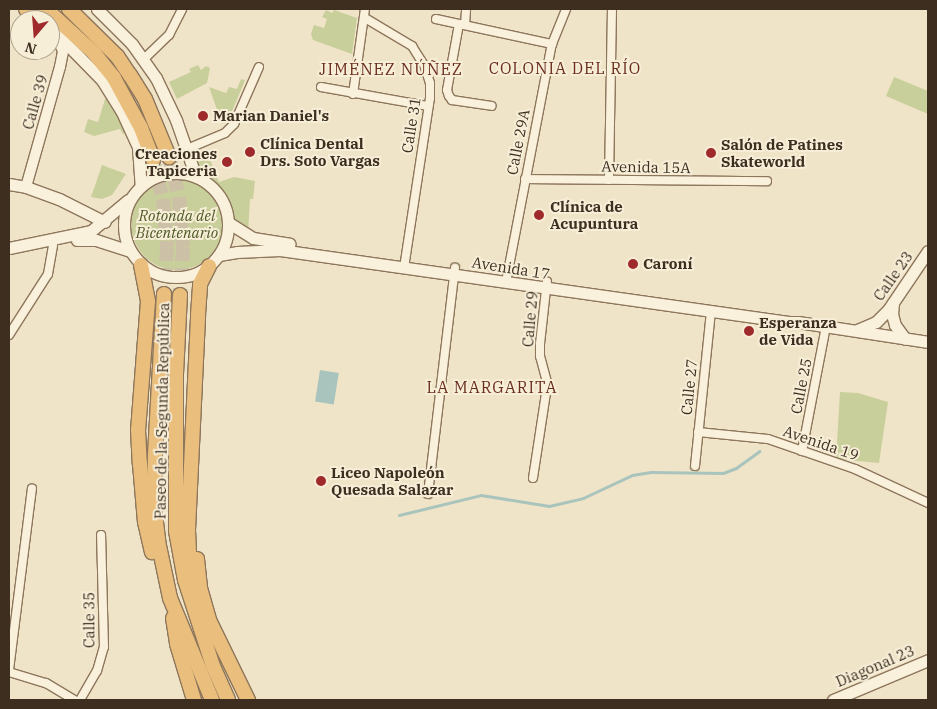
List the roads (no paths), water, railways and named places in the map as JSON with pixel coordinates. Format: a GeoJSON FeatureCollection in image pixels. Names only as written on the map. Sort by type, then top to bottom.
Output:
{"type":"FeatureCollection","features":[{"type":"Feature","properties":{"kind":"highway"},"geometry":{"type":"LineString","coordinates":[[46,9],[94,53],[114,78],[141,128],[153,160]]}},
{"type":"Feature","properties":{"kind":"highway"},"geometry":{"type":"LineString","coordinates":[[69,9],[118,56],[145,99],[169,158]]}},
{"type":"Feature","properties":{"kind":"highway"},"geometry":{"type":"LineString","coordinates":[[142,265],[148,300],[138,430],[141,491],[149,546],[165,581]]}},
{"type":"Feature","properties":{"kind":"highway"},"geometry":{"type":"LineString","coordinates":[[192,602],[188,530],[198,307],[200,284],[209,266]]}},
{"type":"Feature","properties":{"kind":"highway","name":"Paseo de la Segunda República"},"geometry":{"type":"LineString","coordinates":[[164,294],[154,506],[165,581],[170,598],[212,700]]}},
{"type":"Feature","properties":{"kind":"highway","name":"Paseo de la Segunda República"},"geometry":{"type":"LineString","coordinates":[[180,295],[175,501],[180,556],[192,602],[228,700]]}},
{"type":"Feature","properties":{"kind":"highway"},"geometry":{"type":"LineString","coordinates":[[189,486],[200,588],[210,622],[248,700]]}},
{"type":"Feature","properties":{"kind":"highway"},"geometry":{"type":"LineString","coordinates":[[170,598],[177,644],[194,700]]}},
{"type":"Feature","properties":{"kind":"main road"},"geometry":{"type":"LineString","coordinates":[[96,9],[109,20],[144,59],[168,102],[196,177]]}},
{"type":"Feature","properties":{"kind":"main road"},"geometry":{"type":"LineString","coordinates":[[60,37],[102,80],[121,110],[138,147],[142,186]]}},
{"type":"Feature","properties":{"kind":"main road"},"geometry":{"type":"LineString","coordinates":[[9,248],[84,234],[105,222],[142,186],[165,174],[176,173],[196,177],[209,185],[219,196],[226,209],[228,223],[226,240],[219,255],[209,266],[193,274],[175,278],[157,274],[142,265],[130,251],[124,237],[123,223],[125,210],[131,197]]}},
{"type":"Feature","properties":{"kind":"main road"},"geometry":{"type":"LineString","coordinates":[[9,184],[26,187],[59,198],[105,222]]}},
{"type":"Feature","properties":{"kind":"main road","name":"Avenida 17"},"geometry":{"type":"LineString","coordinates":[[228,223],[253,238],[261,240],[711,311],[928,342]]}},
{"type":"Feature","properties":{"kind":"main road"},"geometry":{"type":"LineString","coordinates":[[9,254],[72,241],[96,240],[130,251]]}},
{"type":"Feature","properties":{"kind":"main road","name":"Avenida 17"},"geometry":{"type":"LineString","coordinates":[[219,255],[236,252],[280,250],[405,264]]}},
{"type":"Feature","properties":{"kind":"main road","name":"Calle 23"},"geometry":{"type":"LineString","coordinates":[[856,331],[876,322],[893,302],[928,251]]}},
{"type":"Feature","properties":{"kind":"main road","name":"Avenida 17"},"geometry":{"type":"LineString","coordinates":[[547,285],[669,299],[790,317],[798,322]]}},
{"type":"Feature","properties":{"kind":"main road"},"geometry":{"type":"LineString","coordinates":[[893,302],[894,320],[906,339]]}},
{"type":"Feature","properties":{"kind":"main road","name":"Diagonal 23"},"geometry":{"type":"LineString","coordinates":[[833,700],[928,660]]}},
{"type":"Feature","properties":{"kind":"street"},"geometry":{"type":"LineString","coordinates":[[144,59],[169,35],[182,9]]}},
{"type":"Feature","properties":{"kind":"street"},"geometry":{"type":"LineString","coordinates":[[353,94],[365,9]]}},
{"type":"Feature","properties":{"kind":"street"},"geometry":{"type":"LineString","coordinates":[[466,9],[448,92],[452,100],[492,106]]}},
{"type":"Feature","properties":{"kind":"street","name":"Calle 29A"},"geometry":{"type":"LineString","coordinates":[[506,279],[524,179],[552,44],[566,9]]}},
{"type":"Feature","properties":{"kind":"street"},"geometry":{"type":"LineString","coordinates":[[609,180],[612,9]]}},
{"type":"Feature","properties":{"kind":"street","name":"Calle 31"},"geometry":{"type":"LineString","coordinates":[[365,18],[412,46],[425,67],[430,90],[405,264]]}},
{"type":"Feature","properties":{"kind":"street"},"geometry":{"type":"LineString","coordinates":[[436,19],[552,44]]}},
{"type":"Feature","properties":{"kind":"street","name":"Calle 39"},"geometry":{"type":"LineString","coordinates":[[26,187],[63,51],[60,41]]}},
{"type":"Feature","properties":{"kind":"street"},"geometry":{"type":"LineString","coordinates":[[187,149],[224,133],[234,124],[259,67]]}},
{"type":"Feature","properties":{"kind":"street"},"geometry":{"type":"LineString","coordinates":[[321,87],[428,106]]}},
{"type":"Feature","properties":{"kind":"street"},"geometry":{"type":"LineString","coordinates":[[430,90],[448,92]]}},
{"type":"Feature","properties":{"kind":"street","name":"Avenida 15A"},"geometry":{"type":"LineString","coordinates":[[524,179],[766,180]]}},
{"type":"Feature","properties":{"kind":"street"},"geometry":{"type":"LineString","coordinates":[[9,335],[48,274],[53,245]]}},
{"type":"Feature","properties":{"kind":"street"},"geometry":{"type":"LineString","coordinates":[[428,494],[455,271]]}},
{"type":"Feature","properties":{"kind":"street","name":"Calle 29"},"geometry":{"type":"LineString","coordinates":[[533,478],[547,382],[540,344],[547,285]]}},
{"type":"Feature","properties":{"kind":"street","name":"Calle 27"},"geometry":{"type":"LineString","coordinates":[[695,466],[711,311]]}},
{"type":"Feature","properties":{"kind":"street","name":"Calle 25"},"geometry":{"type":"LineString","coordinates":[[802,451],[826,326]]}},
{"type":"Feature","properties":{"kind":"street","name":"Avenida 19"},"geometry":{"type":"LineString","coordinates":[[698,432],[755,436],[855,469],[928,503]]}},
{"type":"Feature","properties":{"kind":"street"},"geometry":{"type":"LineString","coordinates":[[32,488],[9,671],[46,683],[74,700]]}},
{"type":"Feature","properties":{"kind":"street","name":"Calle 35"},"geometry":{"type":"LineString","coordinates":[[80,700],[97,671],[104,647],[101,535]]}},
{"type":"Feature","properties":{"kind":"street"},"geometry":{"type":"LineString","coordinates":[[9,601],[18,602]]}},
{"type":"Feature","properties":{"kind":"water"},"geometry":{"type":"Polygon","coordinates":[[[320,370],[339,373],[334,405],[315,402],[320,370]]]}},
{"type":"Feature","properties":{"kind":"waterway"},"geometry":{"type":"LineString","coordinates":[[399,515],[481,495],[549,506],[583,498],[632,475],[651,472],[723,473],[736,468],[759,451]]}},
{"type":"Feature","properties":{"kind":"tunnel"},"geometry":{"type":"LineString","coordinates":[[169,157],[179,197],[183,247],[180,295]]}},
{"type":"Feature","properties":{"kind":"tunnel"},"geometry":{"type":"LineString","coordinates":[[153,160],[163,199],[167,247],[164,294]]}},
{"type":"Feature","properties":{"kind":"place","name":"Marian Daniel's"},"geometry":{"type":"Point","coordinates":[203,116]}},
{"type":"Feature","properties":{"kind":"place","name":"Clínica Dental Drs. Soto Vargas"},"geometry":{"type":"Point","coordinates":[250,152]}},
{"type":"Feature","properties":{"kind":"place","name":"Salón de Patines Skateworld"},"geometry":{"type":"Point","coordinates":[711,153]}},
{"type":"Feature","properties":{"kind":"place","name":"Creaciones Tapiceria"},"geometry":{"type":"Point","coordinates":[227,162]}},
{"type":"Feature","properties":{"kind":"place","name":"Clínica de Acupuntura"},"geometry":{"type":"Point","coordinates":[539,215]}},
{"type":"Feature","properties":{"kind":"place","name":"Caroní"},"geometry":{"type":"Point","coordinates":[633,264]}},
{"type":"Feature","properties":{"kind":"place","name":"Esperanza de Vida"},"geometry":{"type":"Point","coordinates":[749,331]}},
{"type":"Feature","properties":{"kind":"place","name":"Liceo Napoleón Quesada Salazar"},"geometry":{"type":"Point","coordinates":[321,481]}},
{"type":"Feature","properties":{"kind":"district","name":"COLONIA DEL RÍO"},"geometry":{"type":"Point","coordinates":[565,68]}},
{"type":"Feature","properties":{"kind":"district","name":"JIMÉNEZ NÚÑEZ"},"geometry":{"type":"Point","coordinates":[391,69]}},
{"type":"Feature","properties":{"kind":"district","name":"LA MARGARITA"},"geometry":{"type":"Point","coordinates":[492,387]}},
{"type":"Feature","properties":{"kind":"park label","name":"Rotonda del Bicentenario"},"geometry":{"type":"Point","coordinates":[177,224]}}]}
